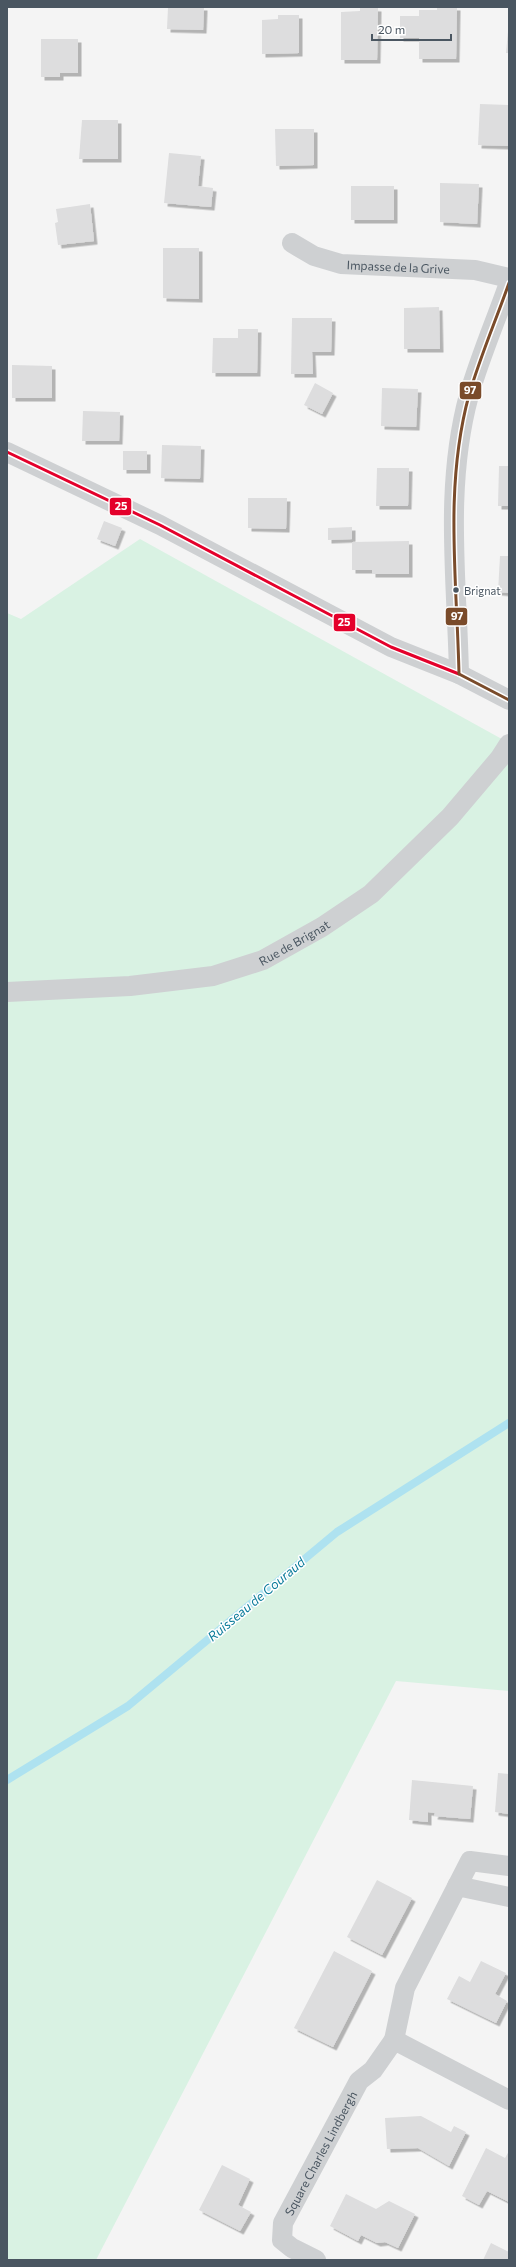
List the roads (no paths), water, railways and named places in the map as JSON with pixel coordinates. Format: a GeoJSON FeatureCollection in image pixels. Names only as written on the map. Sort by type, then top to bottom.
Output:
{"type":"FeatureCollection","features":[{"type":"Feature","properties":{"kind":"street","name":"Impasse de la Grive"},"geometry":{"type":"LineString","coordinates":[[292,243],[314,256],[341,264],[474,270],[509,278]]}},
{"type":"Feature","properties":{"kind":"street"},"geometry":{"type":"LineString","coordinates":[[459,674],[453,549],[456,474],[469,395],[509,283]]}},
{"type":"Feature","properties":{"kind":"street"},"geometry":{"type":"LineString","coordinates":[[7,452],[160,525],[391,647],[459,674],[509,700]]}},
{"type":"Feature","properties":{"kind":"street","name":"Rue de Brignat"},"geometry":{"type":"LineString","coordinates":[[7,992],[130,986],[198,978],[213,976],[263,960],[322,927],[371,894],[450,817],[500,758],[509,744]]}},
{"type":"Feature","properties":{"kind":"street","name":"Square Charles Lindbergh"},"geometry":{"type":"LineString","coordinates":[[316,2260],[292,2248],[282,2240],[283,2223],[359,2081],[373,2070],[394,2040],[406,1988],[470,1861],[509,1866]]}},
{"type":"Feature","properties":{"kind":"street"},"geometry":{"type":"LineString","coordinates":[[458,1886],[509,1897]]}},
{"type":"Feature","properties":{"kind":"street"},"geometry":{"type":"LineString","coordinates":[[394,2040],[509,2100]]}},
{"type":"Feature","properties":{"kind":"waterway","name":"Ruisseau de Couraud"},"geometry":{"type":"LineString","coordinates":[[7,1780],[128,1706],[337,1532],[509,1423]]}},
{"type":"Feature","properties":{"kind":"place","name":"Brignat"},"geometry":{"type":"Point","coordinates":[456,590]}}]}
